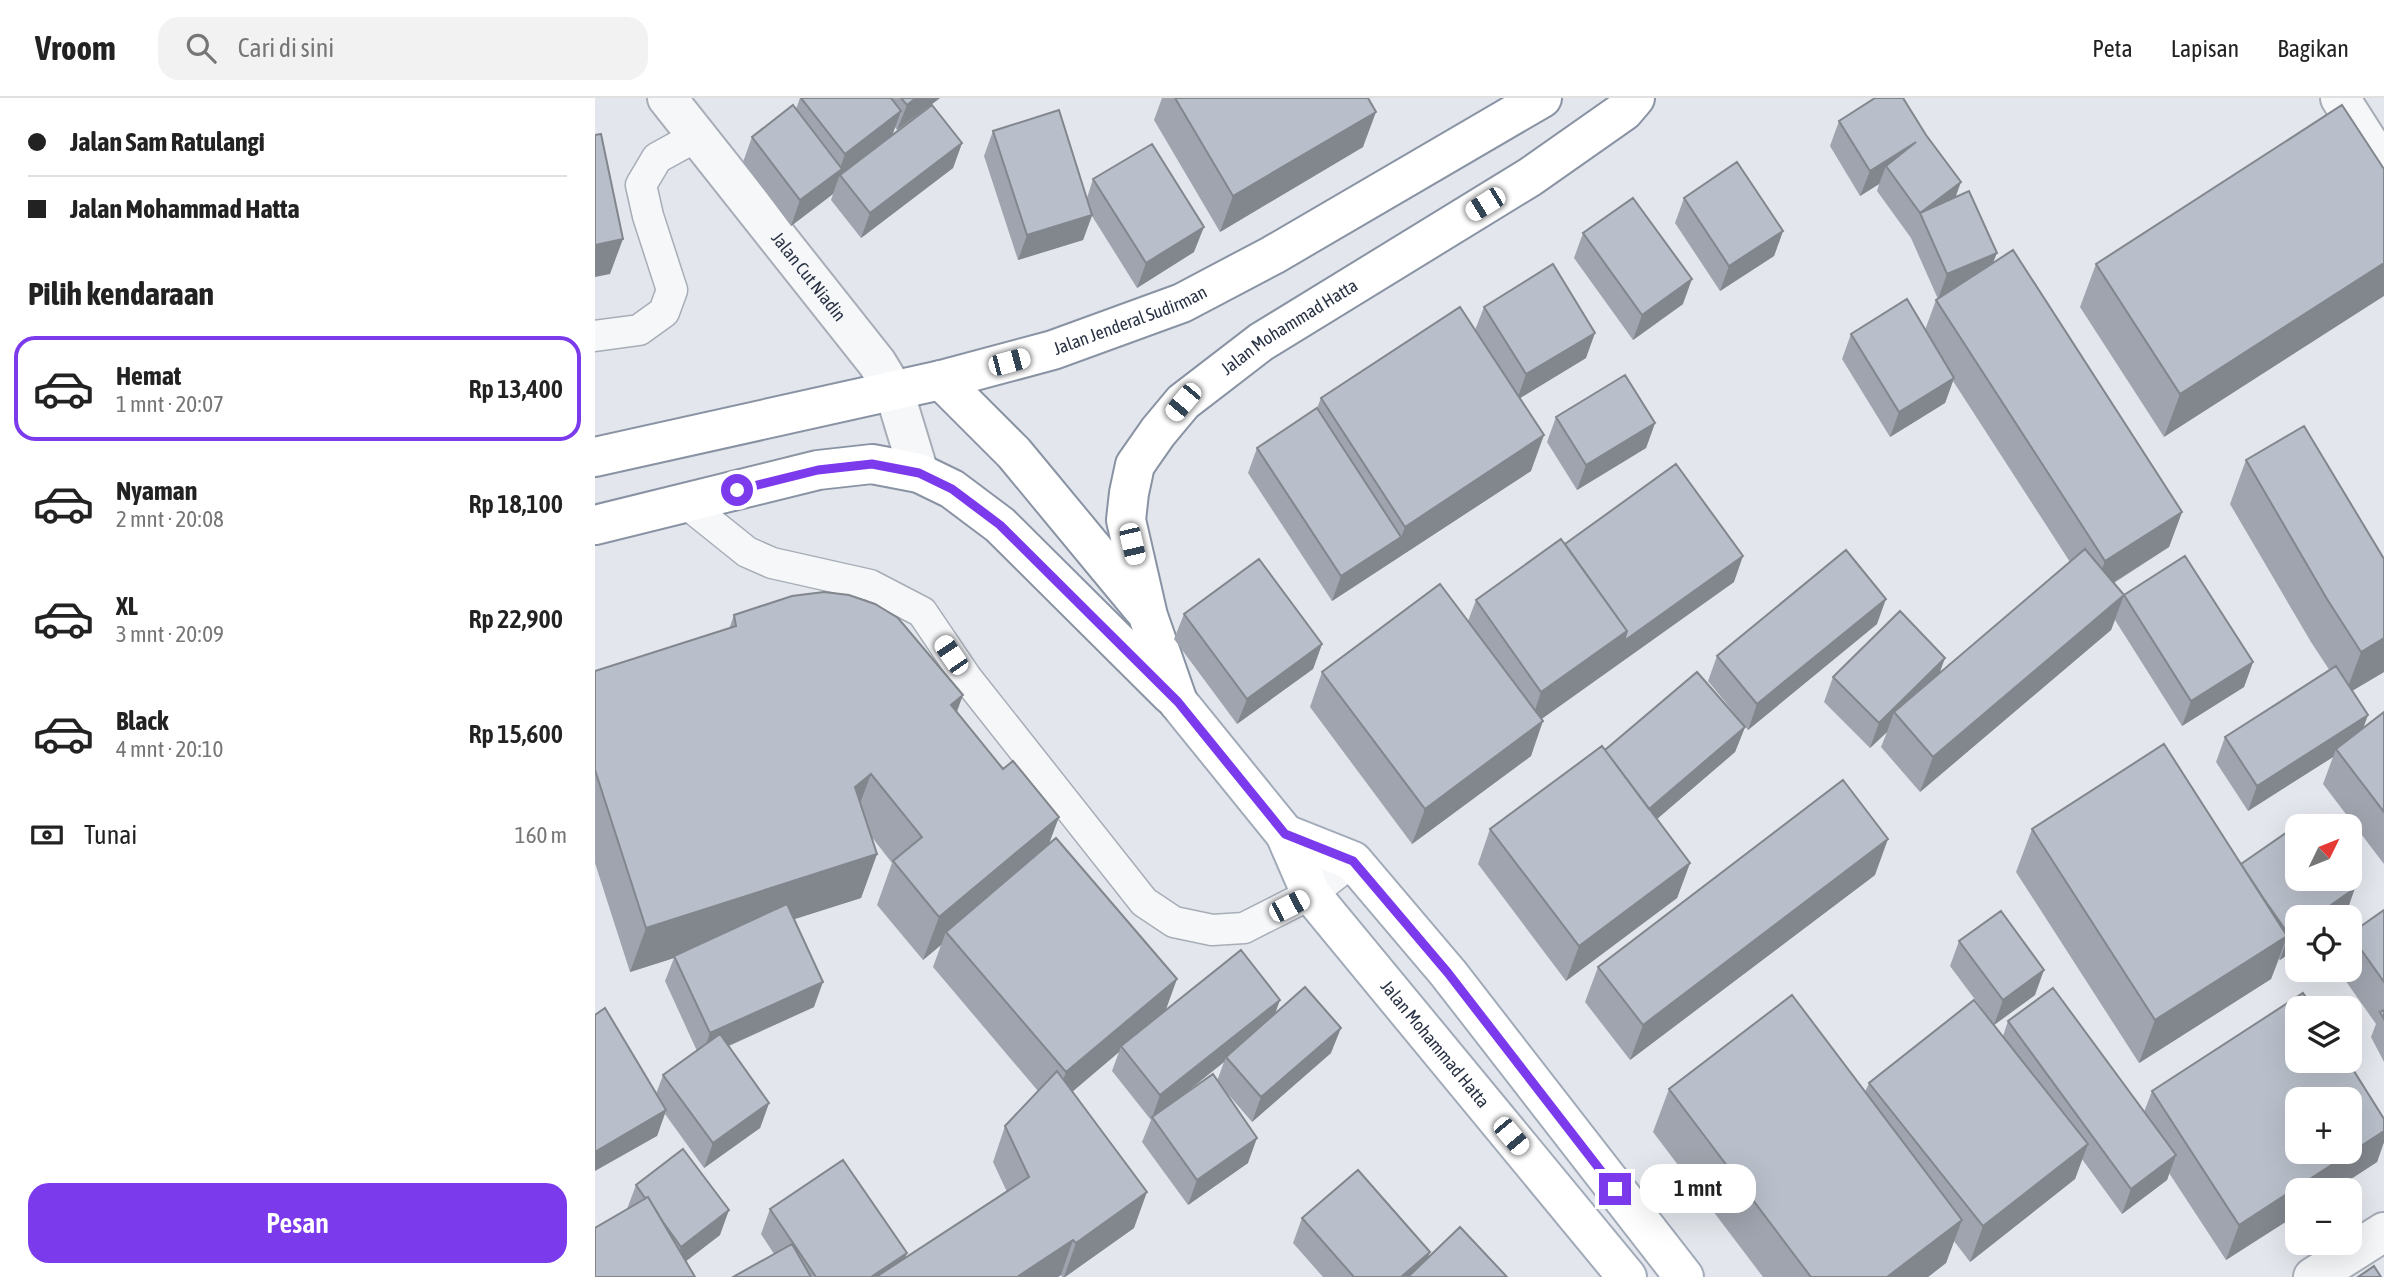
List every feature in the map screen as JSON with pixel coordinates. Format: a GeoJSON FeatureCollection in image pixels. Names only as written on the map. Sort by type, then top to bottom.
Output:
{"type":"FeatureCollection","features":[{"type":"Feature","properties":{"kind":"main road","name":"Jalan Jenderal Sudirman"},"geometry":{"type":"LineString","coordinates":[[595,457],[941,380],[1053,350],[1182,303],[1273,255],[1542,98]]}},
{"type":"Feature","properties":{"kind":"main road","name":"Jalan Mohammad Hatta"},"geometry":{"type":"LineString","coordinates":[[1627,1277],[1311,894],[1285,834],[1178,702],[1148,616],[1126,520],[1135,465],[1183,402],[1261,342],[1530,177],[1624,111],[1635,98]]}},
{"type":"Feature","properties":{"kind":"main road"},"geometry":{"type":"LineString","coordinates":[[941,380],[1014,453],[1148,616]]}},
{"type":"Feature","properties":{"kind":"main road"},"geometry":{"type":"LineString","coordinates":[[595,525],[818,470],[872,464],[919,473],[952,489],[1000,525],[1178,702]]}},
{"type":"Feature","properties":{"kind":"main road","name":"Jalan Mohammad Hatta"},"geometry":{"type":"LineString","coordinates":[[1285,834],[1353,861],[1448,973],[1684,1277]]}},
{"type":"Feature","properties":{"kind":"street","name":"Jalan Cut Niadin"},"geometry":{"type":"LineString","coordinates":[[667,98],[877,363],[894,391],[919,473]]}},
{"type":"Feature","properties":{"kind":"street"},"geometry":{"type":"LineString","coordinates":[[2340,98],[2384,167]]}},
{"type":"Feature","properties":{"kind":"street"},"geometry":{"type":"LineString","coordinates":[[2313,1277],[2384,1232]]}},
{"type":"Feature","properties":{"kind":"lane"},"geometry":{"type":"LineString","coordinates":[[595,336],[639,330],[664,312],[672,290],[641,185],[657,158],[697,136]]}},
{"type":"Feature","properties":{"kind":"lane"},"geometry":{"type":"LineString","coordinates":[[686,503],[747,552],[772,563],[870,585],[922,612],[966,677],[1144,902],[1174,922],[1212,930],[1244,928],[1311,894],[1353,861]]}},
{"type":"Feature","properties":{"kind":"building"},"geometry":{"type":"Polygon","coordinates":[[[801,98],[891,98],[901,111],[845,154],[801,98]]]}},
{"type":"Feature","properties":{"kind":"building"},"geometry":{"type":"Polygon","coordinates":[[[901,98],[916,98],[907,105],[901,98]]]}},
{"type":"Feature","properties":{"kind":"building"},"geometry":{"type":"Polygon","coordinates":[[[1175,98],[1368,98],[1376,112],[1233,196],[1175,98]]]}},
{"type":"Feature","properties":{"kind":"building"},"geometry":{"type":"Polygon","coordinates":[[[1875,98],[1903,98],[1961,182],[1920,213],[1886,166],[1916,142],[1870,171],[1839,121],[1875,98]]]}},
{"type":"Feature","properties":{"kind":"building"},"geometry":{"type":"Polygon","coordinates":[[[793,105],[842,169],[800,200],[752,137],[793,105]]]}},
{"type":"Feature","properties":{"kind":"building"},"geometry":{"type":"Polygon","coordinates":[[[932,105],[962,143],[870,213],[840,175],[932,105]]]}},
{"type":"Feature","properties":{"kind":"building"},"geometry":{"type":"Polygon","coordinates":[[[2342,105],[2384,169],[2384,263],[2180,394],[2096,264],[2342,105]]]}},
{"type":"Feature","properties":{"kind":"building"},"geometry":{"type":"Polygon","coordinates":[[[1059,110],[1092,215],[1027,235],[993,131],[1059,110]]]}},
{"type":"Feature","properties":{"kind":"building"},"geometry":{"type":"Polygon","coordinates":[[[601,134],[623,239],[595,245],[595,135],[601,134]]]}},
{"type":"Feature","properties":{"kind":"building"},"geometry":{"type":"Polygon","coordinates":[[[1152,144],[1204,227],[1146,263],[1093,179],[1152,144]]]}},
{"type":"Feature","properties":{"kind":"building"},"geometry":{"type":"Polygon","coordinates":[[[1737,162],[1783,231],[1729,266],[1684,198],[1737,162]]]}},
{"type":"Feature","properties":{"kind":"building"},"geometry":{"type":"Polygon","coordinates":[[[1969,191],[1997,253],[1947,274],[1920,213],[1969,191]]]}},
{"type":"Feature","properties":{"kind":"building"},"geometry":{"type":"Polygon","coordinates":[[[1633,198],[1692,279],[1642,315],[1583,233],[1633,198]]]}},
{"type":"Feature","properties":{"kind":"building"},"geometry":{"type":"Polygon","coordinates":[[[2013,250],[2182,512],[2105,561],[1936,300],[2013,250]]]}},
{"type":"Feature","properties":{"kind":"building"},"geometry":{"type":"Polygon","coordinates":[[[1553,264],[1595,333],[1526,374],[1484,307],[1553,264]]]}},
{"type":"Feature","properties":{"kind":"building"},"geometry":{"type":"Polygon","coordinates":[[[1907,299],[1954,378],[1899,412],[1851,334],[1907,299]]]}},
{"type":"Feature","properties":{"kind":"building"},"geometry":{"type":"Polygon","coordinates":[[[1460,307],[1544,435],[1405,527],[1321,398],[1460,307]]]}},
{"type":"Feature","properties":{"kind":"building"},"geometry":{"type":"Polygon","coordinates":[[[1625,375],[1655,423],[1586,465],[1556,417],[1625,375]]]}},
{"type":"Feature","properties":{"kind":"building"},"geometry":{"type":"Polygon","coordinates":[[[1317,408],[1401,537],[1341,576],[1257,448],[1317,408]]]}},
{"type":"Feature","properties":{"kind":"building"},"geometry":{"type":"Polygon","coordinates":[[[2304,426],[2384,559],[2384,638],[2361,652],[2246,460],[2304,426]]]}},
{"type":"Feature","properties":{"kind":"building"},"geometry":{"type":"Polygon","coordinates":[[[1676,464],[1743,556],[1624,641],[1627,631],[1565,544],[1676,464]]]}},
{"type":"Feature","properties":{"kind":"building"},"geometry":{"type":"Polygon","coordinates":[[[1561,539],[1627,631],[1541,692],[1476,600],[1561,539]]]}},
{"type":"Feature","properties":{"kind":"building"},"geometry":{"type":"Polygon","coordinates":[[[2085,549],[2124,595],[1933,757],[1894,712],[2085,549]]]}},
{"type":"Feature","properties":{"kind":"building"},"geometry":{"type":"Polygon","coordinates":[[[1846,550],[1886,599],[1757,704],[1717,656],[1846,550]]]}},
{"type":"Feature","properties":{"kind":"building"},"geometry":{"type":"Polygon","coordinates":[[[2185,556],[2253,662],[2191,701],[2124,595],[2185,556]]]}},
{"type":"Feature","properties":{"kind":"building"},"geometry":{"type":"Polygon","coordinates":[[[1259,559],[1322,644],[1247,699],[1184,614],[1259,559]]]}},
{"type":"Feature","properties":{"kind":"building"},"geometry":{"type":"Polygon","coordinates":[[[1440,584],[1543,721],[1425,809],[1322,672],[1440,584]]]}},
{"type":"Feature","properties":{"kind":"building"},"geometry":{"type":"Polygon","coordinates":[[[824,592],[849,595],[875,604],[898,618],[963,695],[951,705],[1003,769],[1013,761],[1059,817],[939,917],[893,861],[922,837],[871,774],[855,787],[877,854],[646,928],[595,770],[595,671],[736,626],[734,615],[792,596],[824,592]]]}},
{"type":"Feature","properties":{"kind":"building"},"geometry":{"type":"Polygon","coordinates":[[[1900,611],[1945,658],[1879,723],[1833,677],[1900,611]]]}},
{"type":"Feature","properties":{"kind":"building"},"geometry":{"type":"Polygon","coordinates":[[[2336,666],[2368,715],[2257,786],[2225,737],[2336,666]]]}},
{"type":"Feature","properties":{"kind":"building"},"geometry":{"type":"Polygon","coordinates":[[[1697,672],[1745,727],[1649,809],[1605,750],[1697,672]]]}},
{"type":"Feature","properties":{"kind":"building"},"geometry":{"type":"Polygon","coordinates":[[[2384,712],[2384,812],[2336,749],[2384,712]]]}},
{"type":"Feature","properties":{"kind":"building"},"geometry":{"type":"Polygon","coordinates":[[[2164,744],[2285,933],[2285,937],[2155,1020],[2032,829],[2164,744]]]}},
{"type":"Feature","properties":{"kind":"building"},"geometry":{"type":"Polygon","coordinates":[[[1602,746],[1690,863],[1579,946],[1490,829],[1602,746]]]}},
{"type":"Feature","properties":{"kind":"building"},"geometry":{"type":"Polygon","coordinates":[[[1843,780],[1888,839],[1643,1025],[1598,967],[1843,780]]]}},
{"type":"Feature","properties":{"kind":"building"},"geometry":{"type":"Polygon","coordinates":[[[2285,834],[2285,891],[2351,891],[2331,905],[2285,905],[2285,929],[2241,864],[2285,834]]]}},
{"type":"Feature","properties":{"kind":"building"},"geometry":{"type":"Polygon","coordinates":[[[1056,838],[1177,979],[1066,1072],[946,932],[1056,838]]]}},
{"type":"Feature","properties":{"kind":"building"},"geometry":{"type":"Polygon","coordinates":[[[787,904],[823,982],[710,1033],[674,956],[787,904]]]}},
{"type":"Feature","properties":{"kind":"building"},"geometry":{"type":"Polygon","coordinates":[[[2384,910],[2384,982],[2362,951],[2362,926],[2384,910]]]}},
{"type":"Feature","properties":{"kind":"building"},"geometry":{"type":"Polygon","coordinates":[[[2001,911],[2044,970],[2003,1000],[1959,941],[2001,911]]]}},
{"type":"Feature","properties":{"kind":"building"},"geometry":{"type":"Polygon","coordinates":[[[1241,950],[1280,1000],[1160,1095],[1121,1046],[1241,950]]]}},
{"type":"Feature","properties":{"kind":"building"},"geometry":{"type":"Polygon","coordinates":[[[1305,987],[1341,1028],[1261,1097],[1226,1057],[1305,987]]]}},
{"type":"Feature","properties":{"kind":"building"},"geometry":{"type":"Polygon","coordinates":[[[2053,988],[2176,1155],[2131,1189],[2008,1021],[2053,988]]]}},
{"type":"Feature","properties":{"kind":"building"},"geometry":{"type":"Polygon","coordinates":[[[1792,995],[1962,1220],[1887,1277],[1811,1277],[1669,1089],[1792,995]]]}},
{"type":"Feature","properties":{"kind":"building"},"geometry":{"type":"Polygon","coordinates":[[[1974,1000],[2088,1144],[1983,1226],[1869,1083],[1974,1000]]]}},
{"type":"Feature","properties":{"kind":"building"},"geometry":{"type":"Polygon","coordinates":[[[2285,1005],[2285,1073],[2355,1073],[2384,1119],[2384,1131],[2362,1145],[2362,1087],[2285,1087],[2285,1164],[2333,1164],[2312,1178],[2285,1178],[2285,1195],[2239,1225],[2152,1091],[2285,1005]]]}},
{"type":"Feature","properties":{"kind":"building"},"geometry":{"type":"Polygon","coordinates":[[[605,1008],[666,1110],[595,1152],[595,1015],[605,1008]]]}},
{"type":"Feature","properties":{"kind":"building"},"geometry":{"type":"Polygon","coordinates":[[[720,1034],[769,1103],[713,1143],[663,1075],[720,1034]]]}},
{"type":"Feature","properties":{"kind":"building"},"geometry":{"type":"Polygon","coordinates":[[[1057,1071],[1147,1192],[1076,1243],[1073,1240],[1017,1277],[876,1277],[1029,1177],[1005,1126],[1057,1071]]]}},
{"type":"Feature","properties":{"kind":"building"},"geometry":{"type":"Polygon","coordinates":[[[1213,1074],[1257,1138],[1197,1180],[1152,1117],[1213,1074]]]}},
{"type":"Feature","properties":{"kind":"building"},"geometry":{"type":"Polygon","coordinates":[[[683,1149],[729,1210],[681,1247],[648,1197],[645,1198],[636,1185],[683,1149]]]}},
{"type":"Feature","properties":{"kind":"building"},"geometry":{"type":"Polygon","coordinates":[[[843,1160],[907,1253],[871,1277],[816,1277],[770,1209],[843,1160]]]}},
{"type":"Feature","properties":{"kind":"building"},"geometry":{"type":"Polygon","coordinates":[[[1358,1170],[1430,1252],[1401,1277],[1354,1277],[1302,1218],[1358,1170]]]}},
{"type":"Feature","properties":{"kind":"building"},"geometry":{"type":"Polygon","coordinates":[[[648,1197],[695,1277],[595,1277],[595,1228],[648,1197]]]}},
{"type":"Feature","properties":{"kind":"building"},"geometry":{"type":"Polygon","coordinates":[[[1460,1227],[1507,1277],[1408,1277],[1460,1227]]]}},
{"type":"Feature","properties":{"kind":"building"},"geometry":{"type":"Polygon","coordinates":[[[792,1244],[811,1277],[733,1277],[792,1244]]]}},
{"type":"Feature","properties":{"kind":"building"},"geometry":{"type":"Polygon","coordinates":[[[2374,1266],[2381,1277],[2358,1277],[2374,1266]]]}},
{"type":"Feature","properties":{"kind":"route"},"geometry":{"type":"LineString","coordinates":[[737,490],[818,470],[872,464],[919,473],[952,489],[1000,525],[1178,702],[1285,834],[1353,861],[1448,973],[1615,1189]]}}]}
